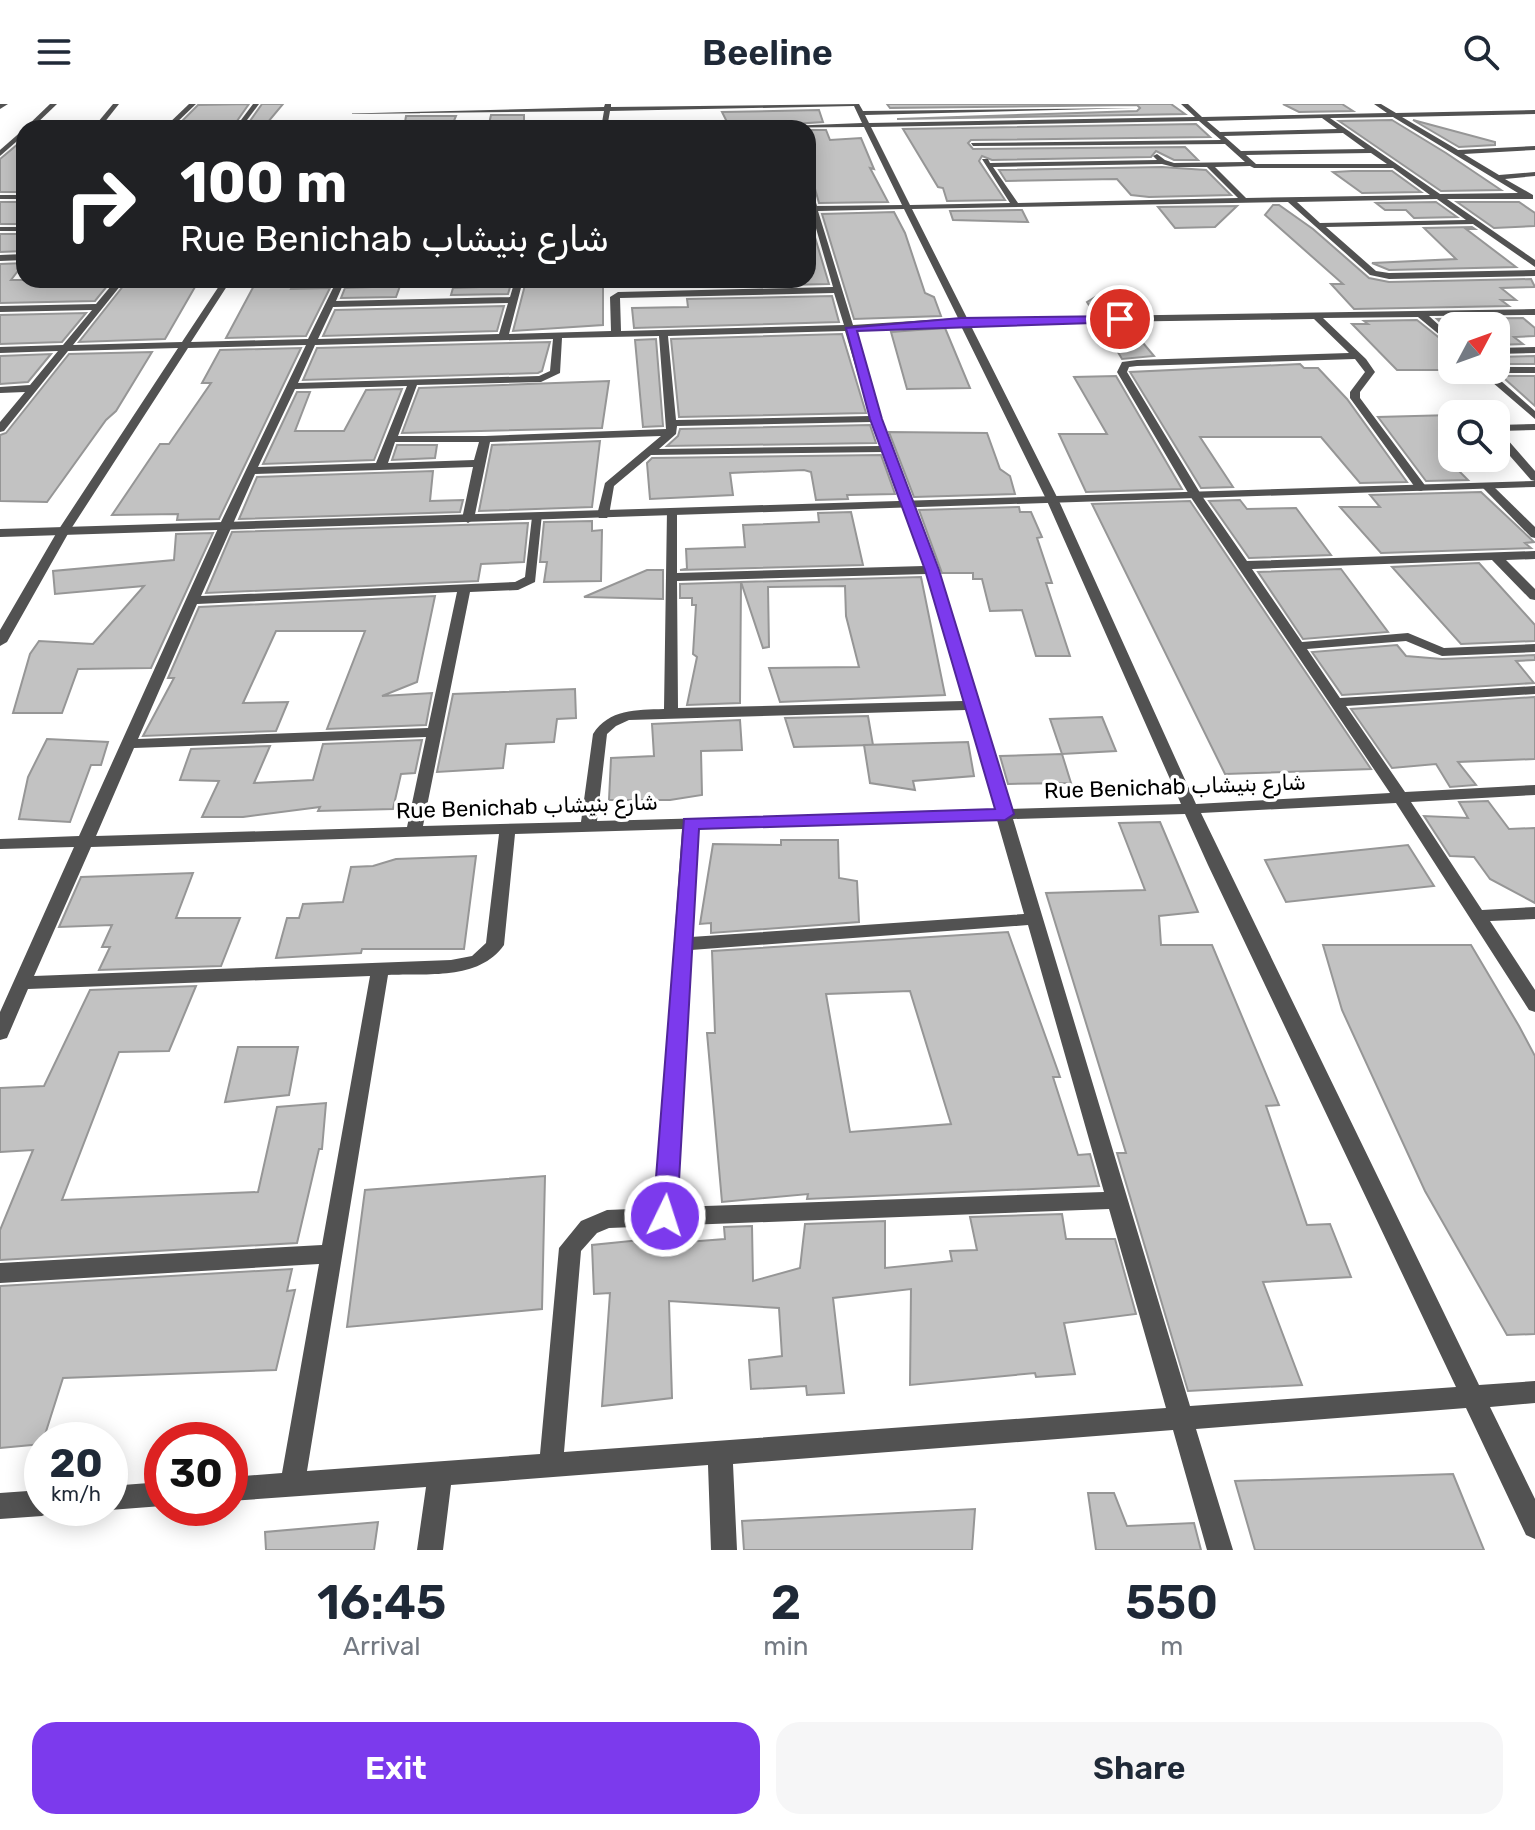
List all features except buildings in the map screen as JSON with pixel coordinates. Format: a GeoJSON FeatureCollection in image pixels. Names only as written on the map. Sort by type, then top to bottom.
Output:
{"type":"FeatureCollection","features":[{"type":"Feature","properties":{"kind":"street"},"geometry":{"type":"LineString","coordinates":[[37,120],[54,104]]}},
{"type":"Feature","properties":{"kind":"street"},"geometry":{"type":"LineString","coordinates":[[103,120],[116,104],[125,104]]}},
{"type":"Feature","properties":{"kind":"street"},"geometry":{"type":"LineString","coordinates":[[176,120],[193,104]]}},
{"type":"Feature","properties":{"kind":"street"},"geometry":{"type":"LineString","coordinates":[[342,104],[332,118],[469,108],[536,107],[551,115],[608,107],[794,105],[1132,106],[1146,120]]}},
{"type":"Feature","properties":{"kind":"street"},"geometry":{"type":"LineString","coordinates":[[399,113],[404,104]]}},
{"type":"Feature","properties":{"kind":"street"},"geometry":{"type":"LineString","coordinates":[[1184,104],[1248,164]]}},
{"type":"Feature","properties":{"kind":"street"},"geometry":{"type":"LineString","coordinates":[[1377,104],[1531,198]]}},
{"type":"Feature","properties":{"kind":"street"},"geometry":{"type":"LineString","coordinates":[[1505,104],[1517,113]]}},
{"type":"Feature","properties":{"kind":"street"},"geometry":{"type":"LineString","coordinates":[[857,107],[1053,501],[1190,809],[1535,1526]]}},
{"type":"Feature","properties":{"kind":"street"},"geometry":{"type":"LineString","coordinates":[[1262,111],[1271,118]]}},
{"type":"Feature","properties":{"kind":"street"},"geometry":{"type":"LineString","coordinates":[[816,127],[1535,112]]}},
{"type":"Feature","properties":{"kind":"street"},"geometry":{"type":"LineString","coordinates":[[1324,117],[1535,264]]}},
{"type":"Feature","properties":{"kind":"street"},"geometry":{"type":"LineString","coordinates":[[1127,121],[1162,162]]}},
{"type":"Feature","properties":{"kind":"street"},"geometry":{"type":"LineString","coordinates":[[959,123],[1016,206]]}},
{"type":"Feature","properties":{"kind":"street"},"geometry":{"type":"LineString","coordinates":[[1218,134],[1344,131]]}},
{"type":"Feature","properties":{"kind":"street"},"geometry":{"type":"LineString","coordinates":[[0,154],[16,138]]}},
{"type":"Feature","properties":{"kind":"street"},"geometry":{"type":"LineString","coordinates":[[0,142],[13,141]]}},
{"type":"Feature","properties":{"kind":"street"},"geometry":{"type":"LineString","coordinates":[[973,144],[1226,142]]}},
{"type":"Feature","properties":{"kind":"street"},"geometry":{"type":"LineString","coordinates":[[1460,152],[1535,148]]}},
{"type":"Feature","properties":{"kind":"street"},"geometry":{"type":"LineString","coordinates":[[1237,153],[1374,151]]}},
{"type":"Feature","properties":{"kind":"street"},"geometry":{"type":"LineString","coordinates":[[988,165],[1162,162],[1248,164],[1265,168],[1397,166]]}},
{"type":"Feature","properties":{"kind":"street"},"geometry":{"type":"LineString","coordinates":[[1209,165],[1245,201]]}},
{"type":"Feature","properties":{"kind":"street"},"geometry":{"type":"LineString","coordinates":[[1501,177],[1535,174]]}},
{"type":"Feature","properties":{"kind":"street"},"geometry":{"type":"LineString","coordinates":[[816,208],[1531,198]]}},
{"type":"Feature","properties":{"kind":"street"},"geometry":{"type":"LineString","coordinates":[[1290,200],[1368,270],[1381,275],[1535,273]]}},
{"type":"Feature","properties":{"kind":"street"},"geometry":{"type":"LineString","coordinates":[[1317,225],[1476,222]]}},
{"type":"Feature","properties":{"kind":"street"},"geometry":{"type":"LineString","coordinates":[[816,223],[851,328],[876,419],[932,570],[1220,1550]]}},
{"type":"Feature","properties":{"kind":"street"},"geometry":{"type":"LineString","coordinates":[[0,429],[114,288]]}},
{"type":"Feature","properties":{"kind":"street"},"geometry":{"type":"LineString","coordinates":[[0,642],[63,532],[222,288]]}},
{"type":"Feature","properties":{"kind":"street"},"geometry":{"type":"LineString","coordinates":[[0,1033],[225,527],[337,288]]}},
{"type":"Feature","properties":{"kind":"street"},"geometry":{"type":"LineString","coordinates":[[503,337],[516,288]]}},
{"type":"Feature","properties":{"kind":"street"},"geometry":{"type":"LineString","coordinates":[[664,288],[664,294]]}},
{"type":"Feature","properties":{"kind":"street"},"geometry":{"type":"LineString","coordinates":[[616,334],[614,297],[839,290]]}},
{"type":"Feature","properties":{"kind":"street"},"geometry":{"type":"LineString","coordinates":[[330,304],[512,300]]}},
{"type":"Feature","properties":{"kind":"street"},"geometry":{"type":"LineString","coordinates":[[0,309],[99,307]]}},
{"type":"Feature","properties":{"kind":"street"},"geometry":{"type":"LineString","coordinates":[[0,350],[851,328],[961,321],[1535,312]]}},
{"type":"Feature","properties":{"kind":"street"},"geometry":{"type":"LineString","coordinates":[[1421,314],[1438,329]]}},
{"type":"Feature","properties":{"kind":"street"},"geometry":{"type":"LineString","coordinates":[[1317,317],[1370,372],[1355,392],[1355,398],[1421,488]]}},
{"type":"Feature","properties":{"kind":"street"},"geometry":{"type":"LineString","coordinates":[[603,515],[609,485],[649,452],[671,428],[663,332]]}},
{"type":"Feature","properties":{"kind":"street"},"geometry":{"type":"LineString","coordinates":[[291,386],[546,378],[555,373],[558,335]]}},
{"type":"Feature","properties":{"kind":"street"},"geometry":{"type":"LineString","coordinates":[[1510,351],[1535,350]]}},
{"type":"Feature","properties":{"kind":"street"},"geometry":{"type":"LineString","coordinates":[[1357,356],[1124,366],[1122,372],[1196,496],[1533,998]]}},
{"type":"Feature","properties":{"kind":"street"},"geometry":{"type":"LineString","coordinates":[[1510,370],[1535,370]]}},
{"type":"Feature","properties":{"kind":"street"},"geometry":{"type":"LineString","coordinates":[[381,466],[413,382]]}},
{"type":"Feature","properties":{"kind":"street"},"geometry":{"type":"LineString","coordinates":[[1499,384],[1535,416]]}},
{"type":"Feature","properties":{"kind":"street"},"geometry":{"type":"LineString","coordinates":[[0,390],[33,388]]}},
{"type":"Feature","properties":{"kind":"street"},"geometry":{"type":"LineString","coordinates":[[391,439],[485,439],[876,419]]}},
{"type":"Feature","properties":{"kind":"street"},"geometry":{"type":"LineString","coordinates":[[1510,429],[1535,427]]}},
{"type":"Feature","properties":{"kind":"street"},"geometry":{"type":"LineString","coordinates":[[468,519],[485,439]]}},
{"type":"Feature","properties":{"kind":"street"},"geometry":{"type":"LineString","coordinates":[[1510,447],[1535,478]]}},
{"type":"Feature","properties":{"kind":"street"},"geometry":{"type":"LineString","coordinates":[[649,452],[887,449]]}},
{"type":"Feature","properties":{"kind":"street"},"geometry":{"type":"LineString","coordinates":[[252,471],[479,463]]}},
{"type":"Feature","properties":{"kind":"street"},"geometry":{"type":"LineString","coordinates":[[0,533],[1535,484]]}},
{"type":"Feature","properties":{"kind":"street"},"geometry":{"type":"LineString","coordinates":[[1487,486],[1535,534]]}},
{"type":"Feature","properties":{"kind":"street"},"geometry":{"type":"LineString","coordinates":[[671,513],[671,713]]}},
{"type":"Feature","properties":{"kind":"street"},"geometry":{"type":"LineString","coordinates":[[192,600],[518,586],[528,582],[538,517]]}},
{"type":"Feature","properties":{"kind":"street"},"geometry":{"type":"LineString","coordinates":[[1245,565],[1535,555]]}},
{"type":"Feature","properties":{"kind":"street"},"geometry":{"type":"LineString","coordinates":[[1495,556],[1535,596]]}},
{"type":"Feature","properties":{"kind":"street"},"geometry":{"type":"LineString","coordinates":[[671,577],[932,570]]}},
{"type":"Feature","properties":{"kind":"street"},"geometry":{"type":"LineString","coordinates":[[414,832],[464,588]]}},
{"type":"Feature","properties":{"kind":"street"},"geometry":{"type":"LineString","coordinates":[[1299,646],[1408,637],[1442,652],[1535,648]]}},
{"type":"Feature","properties":{"kind":"street"},"geometry":{"type":"LineString","coordinates":[[1337,702],[1535,690]]}},
{"type":"Feature","properties":{"kind":"street"},"geometry":{"type":"LineString","coordinates":[[588,827],[600,734],[605,725],[634,714],[973,705]]}},
{"type":"Feature","properties":{"kind":"street"},"geometry":{"type":"LineString","coordinates":[[128,744],[435,732]]}},
{"type":"Feature","properties":{"kind":"street","name":"Rue Benichab شارع بنيشاب"},"geometry":{"type":"LineString","coordinates":[[0,844],[1190,809],[1535,790]]}},
{"type":"Feature","properties":{"kind":"street"},"geometry":{"type":"LineString","coordinates":[[665,1216],[690,823]]}},
{"type":"Feature","properties":{"kind":"street"},"geometry":{"type":"LineString","coordinates":[[22,983],[451,966],[487,956],[495,945],[508,829]]}},
{"type":"Feature","properties":{"kind":"street"},"geometry":{"type":"LineString","coordinates":[[1478,916],[1535,913]]}},
{"type":"Feature","properties":{"kind":"street"},"geometry":{"type":"LineString","coordinates":[[683,944],[1034,919]]}},
{"type":"Feature","properties":{"kind":"street"},"geometry":{"type":"LineString","coordinates":[[292,1484],[380,969]]}},
{"type":"Feature","properties":{"kind":"street"},"geometry":{"type":"LineString","coordinates":[[551,1465],[570,1248],[589,1227],[607,1219],[665,1216],[1115,1200]]}},
{"type":"Feature","properties":{"kind":"street"},"geometry":{"type":"LineString","coordinates":[[0,1273],[332,1254]]}},
{"type":"Feature","properties":{"kind":"street"},"geometry":{"type":"LineString","coordinates":[[248,1488],[1535,1392]]}},
{"type":"Feature","properties":{"kind":"street"},"geometry":{"type":"LineString","coordinates":[[720,1452],[724,1550]]}},
{"type":"Feature","properties":{"kind":"street"},"geometry":{"type":"LineString","coordinates":[[430,1550],[440,1473]]}},
{"type":"Feature","properties":{"kind":"street"},"geometry":{"type":"LineString","coordinates":[[0,1506],[24,1504]]}},
{"type":"Feature","properties":{"kind":"route"},"geometry":{"type":"LineString","coordinates":[[665,1216],[690,823],[1005,814],[932,570],[876,419],[851,328],[961,321],[1120,319]]}}]}
